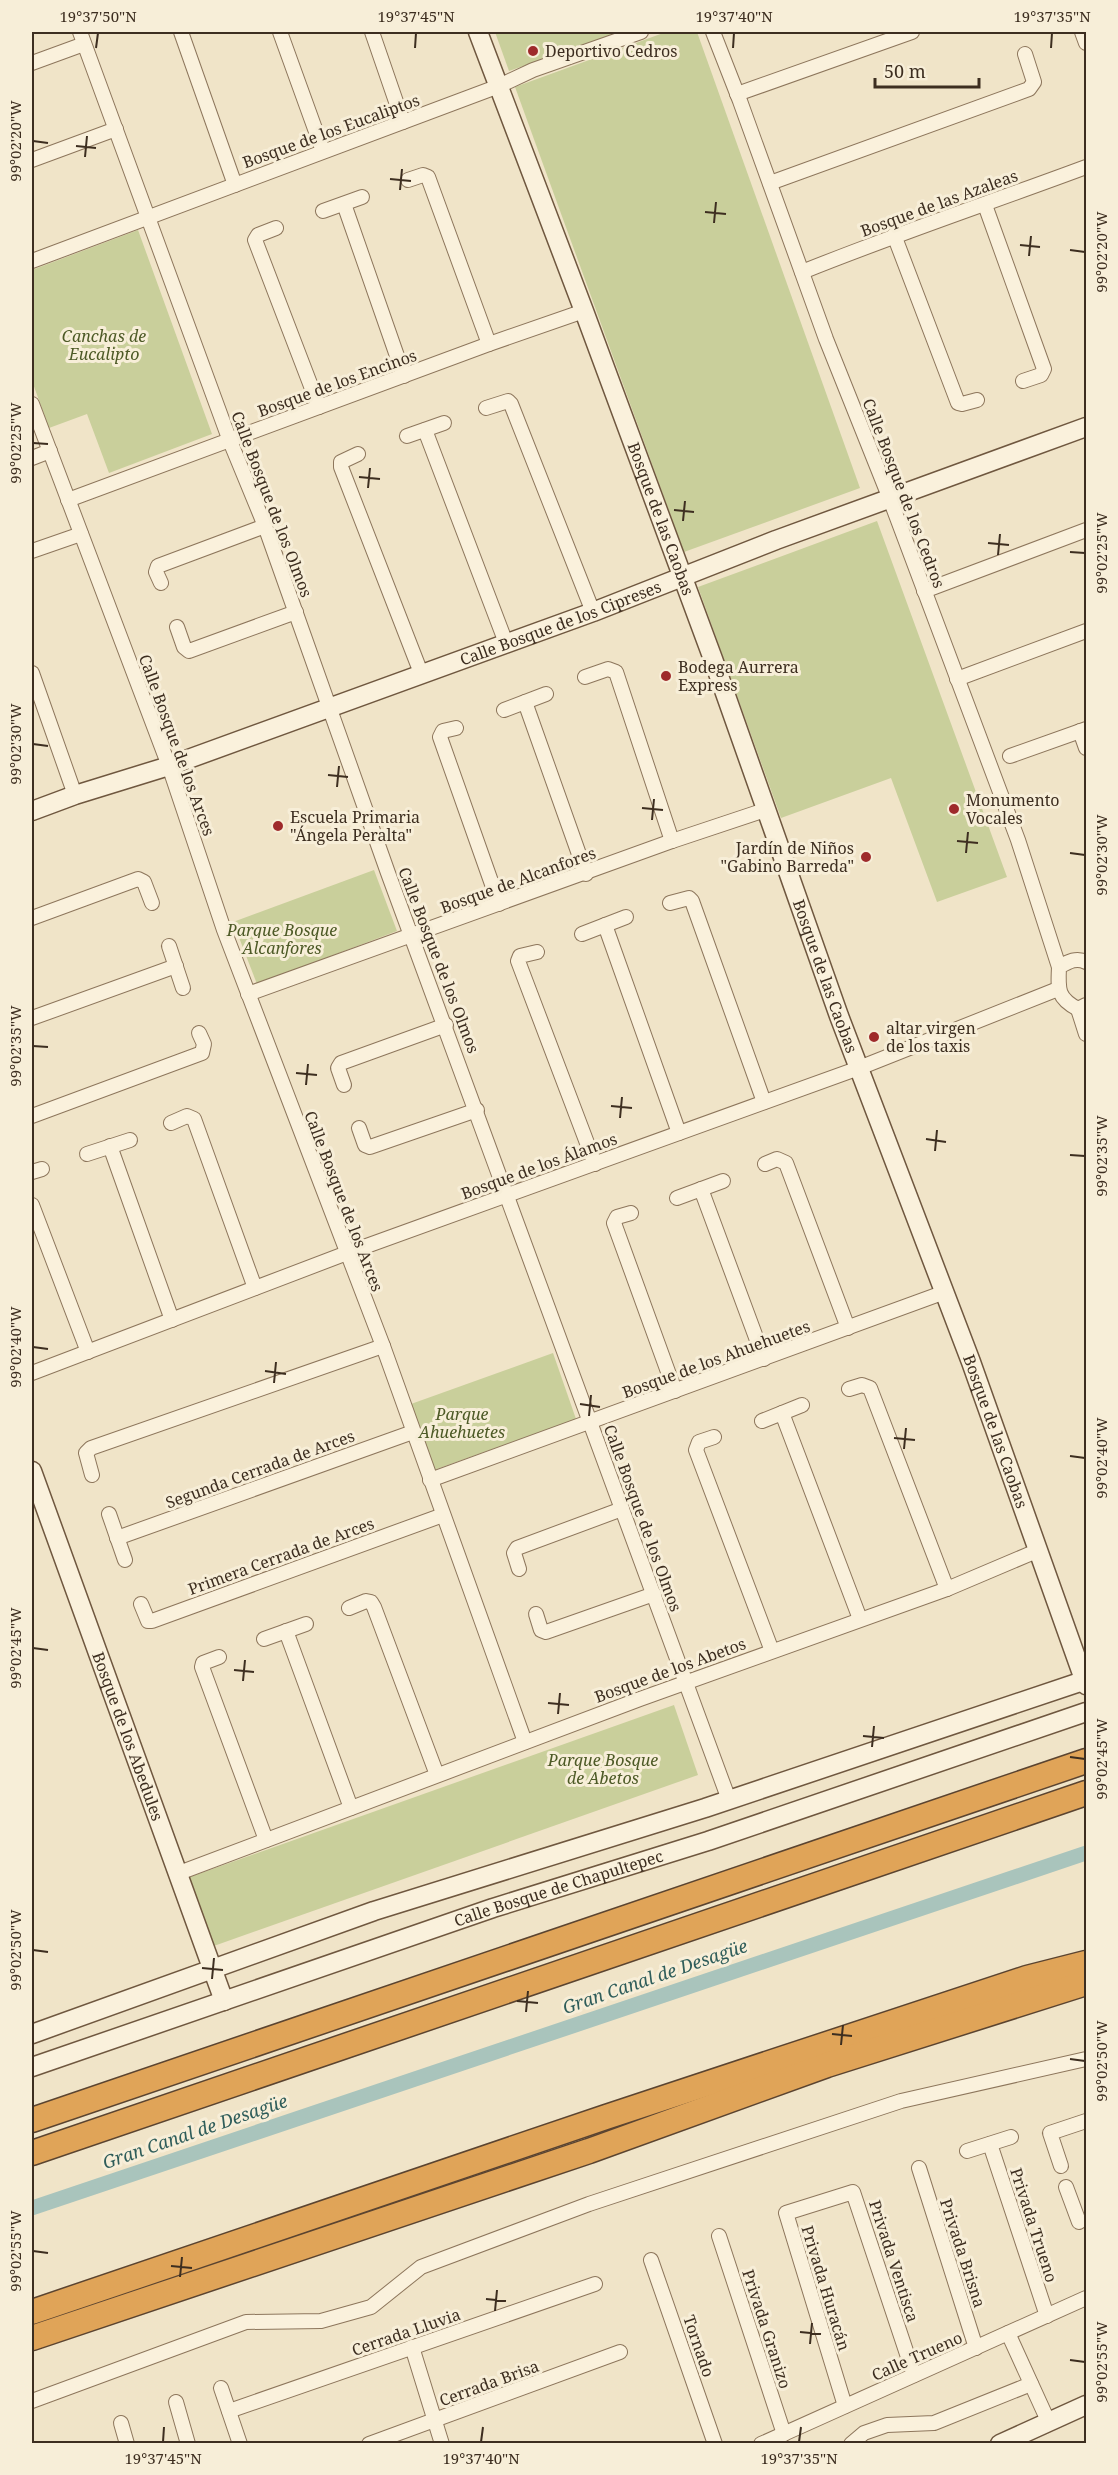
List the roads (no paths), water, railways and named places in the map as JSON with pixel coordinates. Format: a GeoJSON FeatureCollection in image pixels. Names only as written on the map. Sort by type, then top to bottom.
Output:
{"type":"FeatureCollection","features":[{"type":"Feature","properties":{"kind":"highway"},"geometry":{"type":"LineString","coordinates":[[32,2120],[1086,1761]]}},
{"type":"Feature","properties":{"kind":"highway"},"geometry":{"type":"LineString","coordinates":[[32,2153],[1086,1793]]}},
{"type":"Feature","properties":{"kind":"highway"},"geometry":{"type":"LineString","coordinates":[[32,2312],[595,2121],[1016,1982],[1086,1963]]}},
{"type":"Feature","properties":{"kind":"highway"},"geometry":{"type":"LineString","coordinates":[[32,2338],[589,2151],[827,2065],[1086,1983]]}},
{"type":"Feature","properties":{"kind":"street"},"geometry":{"type":"LineString","coordinates":[[181,32],[235,184]]}},
{"type":"Feature","properties":{"kind":"street"},"geometry":{"type":"LineString","coordinates":[[280,32],[323,151]]}},
{"type":"Feature","properties":{"kind":"street"},"geometry":{"type":"LineString","coordinates":[[372,32],[403,122]]}},
{"type":"Feature","properties":{"kind":"street","name":"Bosque de las Caobas"},"geometry":{"type":"LineString","coordinates":[[477,32],[584,311],[732,711],[765,810],[859,1068],[945,1292],[1086,1682]]}},
{"type":"Feature","properties":{"kind":"street","name":"Bosque de los Eucaliptos"},"geometry":{"type":"LineString","coordinates":[[32,261],[499,86],[533,70],[641,32]]}},
{"type":"Feature","properties":{"kind":"street","name":"Calle Bosque de los Cedros"},"geometry":{"type":"LineString","coordinates":[[713,32],[826,339],[890,499],[1018,840],[1059,968]]}},
{"type":"Feature","properties":{"kind":"street"},"geometry":{"type":"LineString","coordinates":[[737,94],[912,32]]}},
{"type":"Feature","properties":{"kind":"street"},"geometry":{"type":"LineString","coordinates":[[1082,32],[1086,43]]}},
{"type":"Feature","properties":{"kind":"street"},"geometry":{"type":"LineString","coordinates":[[32,63],[82,38]]}},
{"type":"Feature","properties":{"kind":"street","name":"Calle Bosque de los Olmos"},"geometry":{"type":"LineString","coordinates":[[82,38],[230,441],[265,526],[412,935],[729,1800]]}},
{"type":"Feature","properties":{"kind":"street"},"geometry":{"type":"LineString","coordinates":[[770,183],[1029,88],[1034,82],[1024,54]]}},
{"type":"Feature","properties":{"kind":"street"},"geometry":{"type":"LineString","coordinates":[[32,160],[116,129]]}},
{"type":"Feature","properties":{"kind":"street","name":"Bosque de las Azaleas"},"geometry":{"type":"LineString","coordinates":[[802,272],[894,235],[985,205],[1086,167]]}},
{"type":"Feature","properties":{"kind":"street"},"geometry":{"type":"LineString","coordinates":[[408,180],[423,175],[428,177],[489,344]]}},
{"type":"Feature","properties":{"kind":"street"},"geometry":{"type":"LineString","coordinates":[[323,211],[362,197]]}},
{"type":"Feature","properties":{"kind":"street"},"geometry":{"type":"LineString","coordinates":[[344,204],[404,376]]}},
{"type":"Feature","properties":{"kind":"street"},"geometry":{"type":"LineString","coordinates":[[985,205],[1044,369],[1041,375],[1023,381]]}},
{"type":"Feature","properties":{"kind":"street"},"geometry":{"type":"LineString","coordinates":[[276,228],[258,235],[255,240],[319,407]]}},
{"type":"Feature","properties":{"kind":"street"},"geometry":{"type":"LineString","coordinates":[[894,235],[958,403],[977,400]]}},
{"type":"Feature","properties":{"kind":"street","name":"Bosque de los Encinos"},"geometry":{"type":"LineString","coordinates":[[68,500],[584,311]]}},
{"type":"Feature","properties":{"kind":"street"},"geometry":{"type":"LineString","coordinates":[[486,408],[508,401],[512,404],[593,612]]}},
{"type":"Feature","properties":{"kind":"street","name":"Calle Bosque de los Arces"},"geometry":{"type":"LineString","coordinates":[[32,404],[169,766],[224,930],[383,1346],[525,1742]]}},
{"type":"Feature","properties":{"kind":"street"},"geometry":{"type":"LineString","coordinates":[[407,436],[444,423]]}},
{"type":"Feature","properties":{"kind":"street","name":"Calle Bosque de los Cipreses"},"geometry":{"type":"LineString","coordinates":[[32,811],[169,766],[593,612],[681,576],[1086,427]]}},
{"type":"Feature","properties":{"kind":"street"},"geometry":{"type":"LineString","coordinates":[[425,430],[506,643]]}},
{"type":"Feature","properties":{"kind":"street"},"geometry":{"type":"LineString","coordinates":[[32,458],[50,451]]}},
{"type":"Feature","properties":{"kind":"street"},"geometry":{"type":"LineString","coordinates":[[358,454],[341,462],[341,467],[421,673]]}},
{"type":"Feature","properties":{"kind":"street"},"geometry":{"type":"LineString","coordinates":[[161,583],[156,572],[158,566],[265,526]]}},
{"type":"Feature","properties":{"kind":"street"},"geometry":{"type":"LineString","coordinates":[[924,591],[1086,530]]}},
{"type":"Feature","properties":{"kind":"street"},"geometry":{"type":"LineString","coordinates":[[32,551],[81,534]]}},
{"type":"Feature","properties":{"kind":"street"},"geometry":{"type":"LineString","coordinates":[[177,627],[184,646],[189,651],[296,612]]}},
{"type":"Feature","properties":{"kind":"street"},"geometry":{"type":"LineString","coordinates":[[957,679],[1086,631]]}},
{"type":"Feature","properties":{"kind":"street"},"geometry":{"type":"LineString","coordinates":[[585,677],[608,669],[616,672],[672,841]]}},
{"type":"Feature","properties":{"kind":"street"},"geometry":{"type":"LineString","coordinates":[[32,674],[75,795]]}},
{"type":"Feature","properties":{"kind":"street"},"geometry":{"type":"LineString","coordinates":[[504,710],[546,694]]}},
{"type":"Feature","properties":{"kind":"street"},"geometry":{"type":"LineString","coordinates":[[525,702],[586,873]]}},
{"type":"Feature","properties":{"kind":"street"},"geometry":{"type":"LineString","coordinates":[[456,728],[443,731],[440,737],[499,904]]}},
{"type":"Feature","properties":{"kind":"street"},"geometry":{"type":"LineString","coordinates":[[1010,756],[1083,730],[1086,748]]}},
{"type":"Feature","properties":{"kind":"street","name":"Bosque de Alcanfores"},"geometry":{"type":"LineString","coordinates":[[248,994],[672,841],[765,810]]}},
{"type":"Feature","properties":{"kind":"street"},"geometry":{"type":"LineString","coordinates":[[32,918],[138,879],[144,882],[152,903]]}},
{"type":"Feature","properties":{"kind":"street"},"geometry":{"type":"LineString","coordinates":[[670,903],[685,898],[692,901],[762,1097]]}},
{"type":"Feature","properties":{"kind":"street"},"geometry":{"type":"LineString","coordinates":[[582,934],[626,917]]}},
{"type":"Feature","properties":{"kind":"street"},"geometry":{"type":"LineString","coordinates":[[605,925],[679,1133]]}},
{"type":"Feature","properties":{"kind":"street"},"geometry":{"type":"LineString","coordinates":[[169,946],[183,988]]}},
{"type":"Feature","properties":{"kind":"street"},"geometry":{"type":"LineString","coordinates":[[537,952],[520,956],[518,961],[595,1164]]}},
{"type":"Feature","properties":{"kind":"street"},"geometry":{"type":"LineString","coordinates":[[1086,962],[1080,959],[1068,962],[1059,968],[1058,989],[1066,1003],[1082,1007],[1086,1034]]}},
{"type":"Feature","properties":{"kind":"street"},"geometry":{"type":"LineString","coordinates":[[32,1018],[176,966]]}},
{"type":"Feature","properties":{"kind":"street","name":"Bosque de los Álamos"},"geometry":{"type":"LineString","coordinates":[[32,1373],[347,1253],[679,1133],[762,1097],[859,1068],[1058,989]]}},
{"type":"Feature","properties":{"kind":"street"},"geometry":{"type":"LineString","coordinates":[[344,1085],[338,1068],[341,1063],[446,1025]]}},
{"type":"Feature","properties":{"kind":"street"},"geometry":{"type":"LineString","coordinates":[[32,1116],[202,1053],[204,1044],[199,1033]]}},
{"type":"Feature","properties":{"kind":"street"},"geometry":{"type":"LineString","coordinates":[[359,1128],[364,1144],[370,1147],[477,1110]]}},
{"type":"Feature","properties":{"kind":"street"},"geometry":{"type":"LineString","coordinates":[[171,1123],[187,1116],[194,1119],[255,1288]]}},
{"type":"Feature","properties":{"kind":"street"},"geometry":{"type":"LineString","coordinates":[[87,1154],[130,1140]]}},
{"type":"Feature","properties":{"kind":"street"},"geometry":{"type":"LineString","coordinates":[[110,1146],[172,1320]]}},
{"type":"Feature","properties":{"kind":"street"},"geometry":{"type":"LineString","coordinates":[[765,1164],[777,1159],[786,1163],[848,1328]]}},
{"type":"Feature","properties":{"kind":"street"},"geometry":{"type":"LineString","coordinates":[[677,1198],[723,1181]]}},
{"type":"Feature","properties":{"kind":"street"},"geometry":{"type":"LineString","coordinates":[[701,1189],[764,1359]]}},
{"type":"Feature","properties":{"kind":"street"},"geometry":{"type":"LineString","coordinates":[[32,1205],[88,1352]]}},
{"type":"Feature","properties":{"kind":"street"},"geometry":{"type":"LineString","coordinates":[[631,1213],[617,1217],[614,1223],[675,1391]]}},
{"type":"Feature","properties":{"kind":"street","name":"Bosque de los Ahuehuetes"},"geometry":{"type":"LineString","coordinates":[[430,1480],[945,1292]]}},
{"type":"Feature","properties":{"kind":"street"},"geometry":{"type":"LineString","coordinates":[[92,1475],[86,1453],[91,1448],[383,1346]]}},
{"type":"Feature","properties":{"kind":"street"},"geometry":{"type":"LineString","coordinates":[[849,1389],[862,1385],[870,1388],[947,1589]]}},
{"type":"Feature","properties":{"kind":"street"},"geometry":{"type":"LineString","coordinates":[[762,1421],[802,1405]]}},
{"type":"Feature","properties":{"kind":"street"},"geometry":{"type":"LineString","coordinates":[[782,1413],[860,1619]]}},
{"type":"Feature","properties":{"kind":"street","name":"Segunda Cerrada de Arces"},"geometry":{"type":"LineString","coordinates":[[117,1538],[413,1432]]}},
{"type":"Feature","properties":{"kind":"street"},"geometry":{"type":"LineString","coordinates":[[714,1437],[699,1442],[696,1450],[772,1651]]}},
{"type":"Feature","properties":{"kind":"street","name":"Bosque de los Abedules"},"geometry":{"type":"LineString","coordinates":[[32,1471],[224,2001]]}},
{"type":"Feature","properties":{"kind":"street"},"geometry":{"type":"LineString","coordinates":[[519,1569],[514,1553],[517,1548],[622,1509]]}},
{"type":"Feature","properties":{"kind":"street"},"geometry":{"type":"LineString","coordinates":[[109,1514],[125,1560]]}},
{"type":"Feature","properties":{"kind":"street","name":"Primera Cerrada de Arces"},"geometry":{"type":"LineString","coordinates":[[141,1604],[148,1621],[152,1621],[443,1515]]}},
{"type":"Feature","properties":{"kind":"street","name":"Bosque de los Abetos"},"geometry":{"type":"LineString","coordinates":[[179,1873],[686,1682],[947,1589],[1039,1550]]}},
{"type":"Feature","properties":{"kind":"street"},"geometry":{"type":"LineString","coordinates":[[536,1614],[541,1629],[546,1632],[654,1594]]}},
{"type":"Feature","properties":{"kind":"street"},"geometry":{"type":"LineString","coordinates":[[349,1608],[366,1601],[374,1607],[437,1775]]}},
{"type":"Feature","properties":{"kind":"street"},"geometry":{"type":"LineString","coordinates":[[264,1639],[306,1624]]}},
{"type":"Feature","properties":{"kind":"street"},"geometry":{"type":"LineString","coordinates":[[286,1631],[351,1808]]}},
{"type":"Feature","properties":{"kind":"street"},"geometry":{"type":"LineString","coordinates":[[219,1657],[207,1660],[202,1667],[266,1840]]}},
{"type":"Feature","properties":{"kind":"street","name":"Calle Bosque de Chapultepec"},"geometry":{"type":"LineString","coordinates":[[32,2034],[374,1911],[729,1800],[1086,1682]]}},
{"type":"Feature","properties":{"kind":"street","name":"Calle Bosque de Chapultepec"},"geometry":{"type":"LineString","coordinates":[[32,2067],[493,1908],[708,1841],[1086,1712]]}},
{"type":"Feature","properties":{"kind":"street"},"geometry":{"type":"LineString","coordinates":[[32,2401],[246,2322],[321,2321],[371,2307],[421,2267],[589,2204],[890,2105],[1086,2059]]}},
{"type":"Feature","properties":{"kind":"street"},"geometry":{"type":"LineString","coordinates":[[1061,2166],[1050,2133],[1086,2121]]}},
{"type":"Feature","properties":{"kind":"street"},"geometry":{"type":"LineString","coordinates":[[967,2151],[1011,2137]]}},
{"type":"Feature","properties":{"kind":"street","name":"Privada Trueno"},"geometry":{"type":"LineString","coordinates":[[990,2144],[1047,2316]]}},
{"type":"Feature","properties":{"kind":"street","name":"Privada Brisna"},"geometry":{"type":"LineString","coordinates":[[919,2168],[976,2348]]}},
{"type":"Feature","properties":{"kind":"street"},"geometry":{"type":"LineString","coordinates":[[1066,2187],[1079,2222]]}},
{"type":"Feature","properties":{"kind":"street","name":"Privada Ventisca"},"geometry":{"type":"LineString","coordinates":[[786,2213],[854,2192],[914,2375]]}},
{"type":"Feature","properties":{"kind":"street"},"geometry":{"type":"LineString","coordinates":[[1072,2203],[1086,2198]]}},
{"type":"Feature","properties":{"kind":"street","name":"Privada Huracán"},"geometry":{"type":"LineString","coordinates":[[786,2213],[845,2406]]}},
{"type":"Feature","properties":{"kind":"street","name":"Privada Granizo"},"geometry":{"type":"LineString","coordinates":[[718,2235],[784,2434]]}},
{"type":"Feature","properties":{"kind":"street","name":"Tornado"},"geometry":{"type":"LineString","coordinates":[[651,2260],[715,2444]]}},
{"type":"Feature","properties":{"kind":"street","name":"Cerrada Lluvia"},"geometry":{"type":"LineString","coordinates":[[229,2411],[594,2284]]}},
{"type":"Feature","properties":{"kind":"street","name":"Calle Trueno"},"geometry":{"type":"LineString","coordinates":[[761,2444],[1086,2298]]}},
{"type":"Feature","properties":{"kind":"street"},"geometry":{"type":"LineString","coordinates":[[1008,2333],[1049,2423]]}},
{"type":"Feature","properties":{"kind":"street"},"geometry":{"type":"LineString","coordinates":[[412,2348],[442,2444]]}},
{"type":"Feature","properties":{"kind":"street","name":"Cerrada Brisa"},"geometry":{"type":"LineString","coordinates":[[369,2444],[620,2352]]}},
{"type":"Feature","properties":{"kind":"street"},"geometry":{"type":"LineString","coordinates":[[851,2444],[864,2433],[887,2424],[934,2423],[1031,2384]]}},
{"type":"Feature","properties":{"kind":"street"},"geometry":{"type":"LineString","coordinates":[[222,2388],[240,2444]]}},
{"type":"Feature","properties":{"kind":"street"},"geometry":{"type":"LineString","coordinates":[[176,2402],[188,2444]]}},
{"type":"Feature","properties":{"kind":"street"},"geometry":{"type":"LineString","coordinates":[[1000,2444],[1086,2405]]}},
{"type":"Feature","properties":{"kind":"street"},"geometry":{"type":"LineString","coordinates":[[121,2423],[127,2444]]}},
{"type":"Feature","properties":{"kind":"waterway","name":"Gran Canal de Desagüe"},"geometry":{"type":"LineString","coordinates":[[32,2208],[1086,1853]]}},
{"type":"Feature","properties":{"kind":"place","name":"Deportivo Cedros"},"geometry":{"type":"Point","coordinates":[533,51]}},
{"type":"Feature","properties":{"kind":"place","name":"Bodega Aurrera Express"},"geometry":{"type":"Point","coordinates":[666,676]}},
{"type":"Feature","properties":{"kind":"place","name":"Monumento Vocales"},"geometry":{"type":"Point","coordinates":[954,809]}},
{"type":"Feature","properties":{"kind":"place","name":"Escuela Primaria \"Ángela Peralta\""},"geometry":{"type":"Point","coordinates":[278,826]}},
{"type":"Feature","properties":{"kind":"place","name":"Jardín de Niños \"Gabino Barreda\""},"geometry":{"type":"Point","coordinates":[866,857]}},
{"type":"Feature","properties":{"kind":"place","name":"altar virgen de los taxis"},"geometry":{"type":"Point","coordinates":[874,1037]}},
{"type":"Feature","properties":{"kind":"park label","name":"Canchas de Eucalipto"},"geometry":{"type":"Point","coordinates":[104,345]}},
{"type":"Feature","properties":{"kind":"park label","name":"Parque Bosque Alcanfores"},"geometry":{"type":"Point","coordinates":[282,939]}},
{"type":"Feature","properties":{"kind":"park label","name":"Parque Ahuehuetes"},"geometry":{"type":"Point","coordinates":[462,1423]}},
{"type":"Feature","properties":{"kind":"park label","name":"Parque Bosque de Abetos"},"geometry":{"type":"Point","coordinates":[603,1769]}}]}
